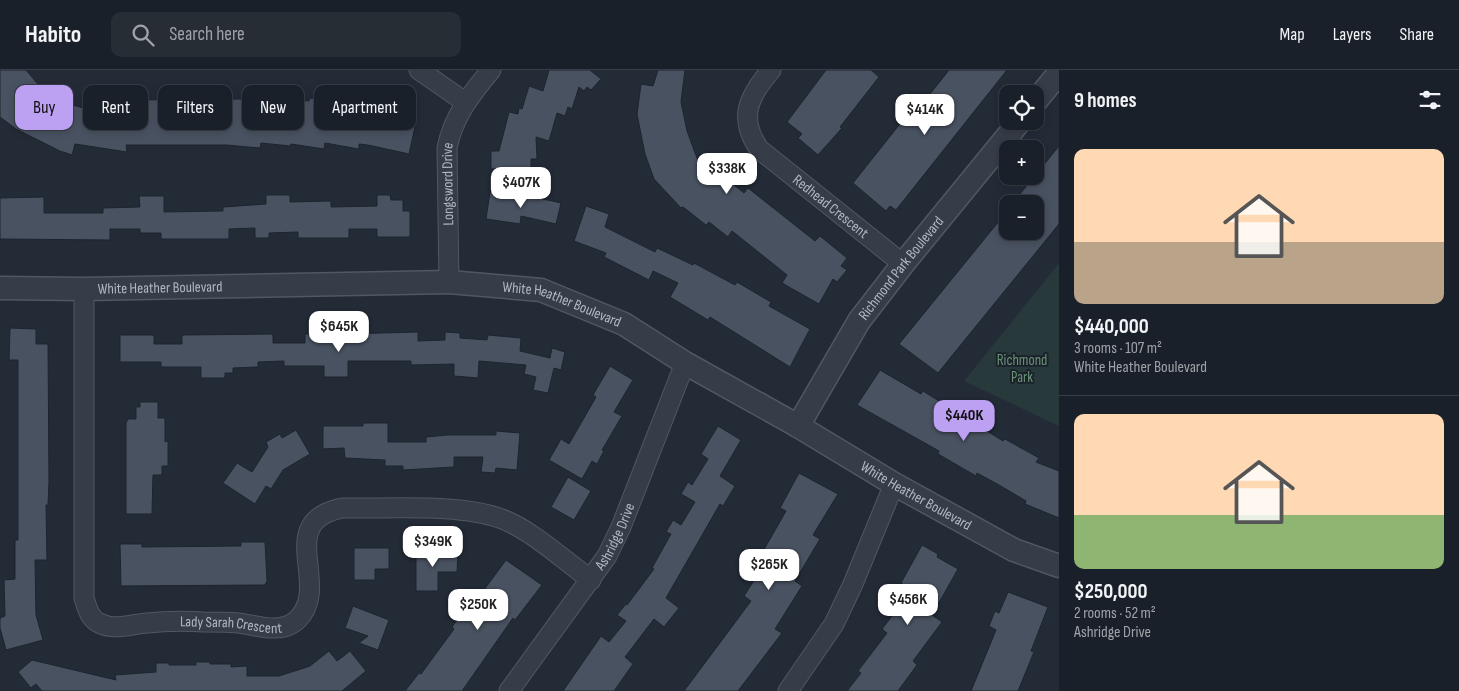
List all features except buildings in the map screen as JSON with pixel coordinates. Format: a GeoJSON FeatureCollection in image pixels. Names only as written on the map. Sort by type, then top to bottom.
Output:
{"type":"FeatureCollection","features":[{"type":"Feature","properties":{"kind":"street"},"geometry":{"type":"LineString","coordinates":[[419,70],[465,102]]}},
{"type":"Feature","properties":{"kind":"street","name":"Longsword Drive"},"geometry":{"type":"LineString","coordinates":[[449,282],[447,148],[450,133],[465,102],[491,70]]}},
{"type":"Feature","properties":{"kind":"street","name":"Redhead Crescent"},"geometry":{"type":"LineString","coordinates":[[771,70],[751,98],[747,119],[750,135],[759,150],[903,264]]}},
{"type":"Feature","properties":{"kind":"street"},"geometry":{"type":"LineString","coordinates":[[1044,91],[1059,73]]}},
{"type":"Feature","properties":{"kind":"street","name":"Richmond Park Boulevard"},"geometry":{"type":"LineString","coordinates":[[798,426],[859,321],[1013,130]]}},
{"type":"Feature","properties":{"kind":"street","name":"White Heather Boulevard"},"geometry":{"type":"LineString","coordinates":[[0,288],[84,289],[449,282],[541,290],[624,324],[685,363],[798,426],[894,484],[1014,550],[1059,566]]}},
{"type":"Feature","properties":{"kind":"street","name":"Lady Sarah Crescent"},"geometry":{"type":"LineString","coordinates":[[84,289],[84,598],[89,614],[98,623],[120,628],[146,623],[240,623],[266,629],[295,622],[304,611],[308,599],[310,576],[306,557],[306,538],[314,520],[328,511],[342,508],[460,510],[486,514],[504,520],[523,530],[591,580]]}},
{"type":"Feature","properties":{"kind":"street","name":"Ashridge Drive"},"geometry":{"type":"LineString","coordinates":[[509,691],[607,556],[621,527],[685,363]]}},
{"type":"Feature","properties":{"kind":"street"},"geometry":{"type":"LineString","coordinates":[[788,691],[834,624],[853,584],[894,484]]}},
{"type":"Feature","properties":{"kind":"green space","name":"Richmond Park"},"geometry":{"type":"Polygon","coordinates":[[[1059,263],[1059,426],[964,381],[1059,263]]]}}]}
